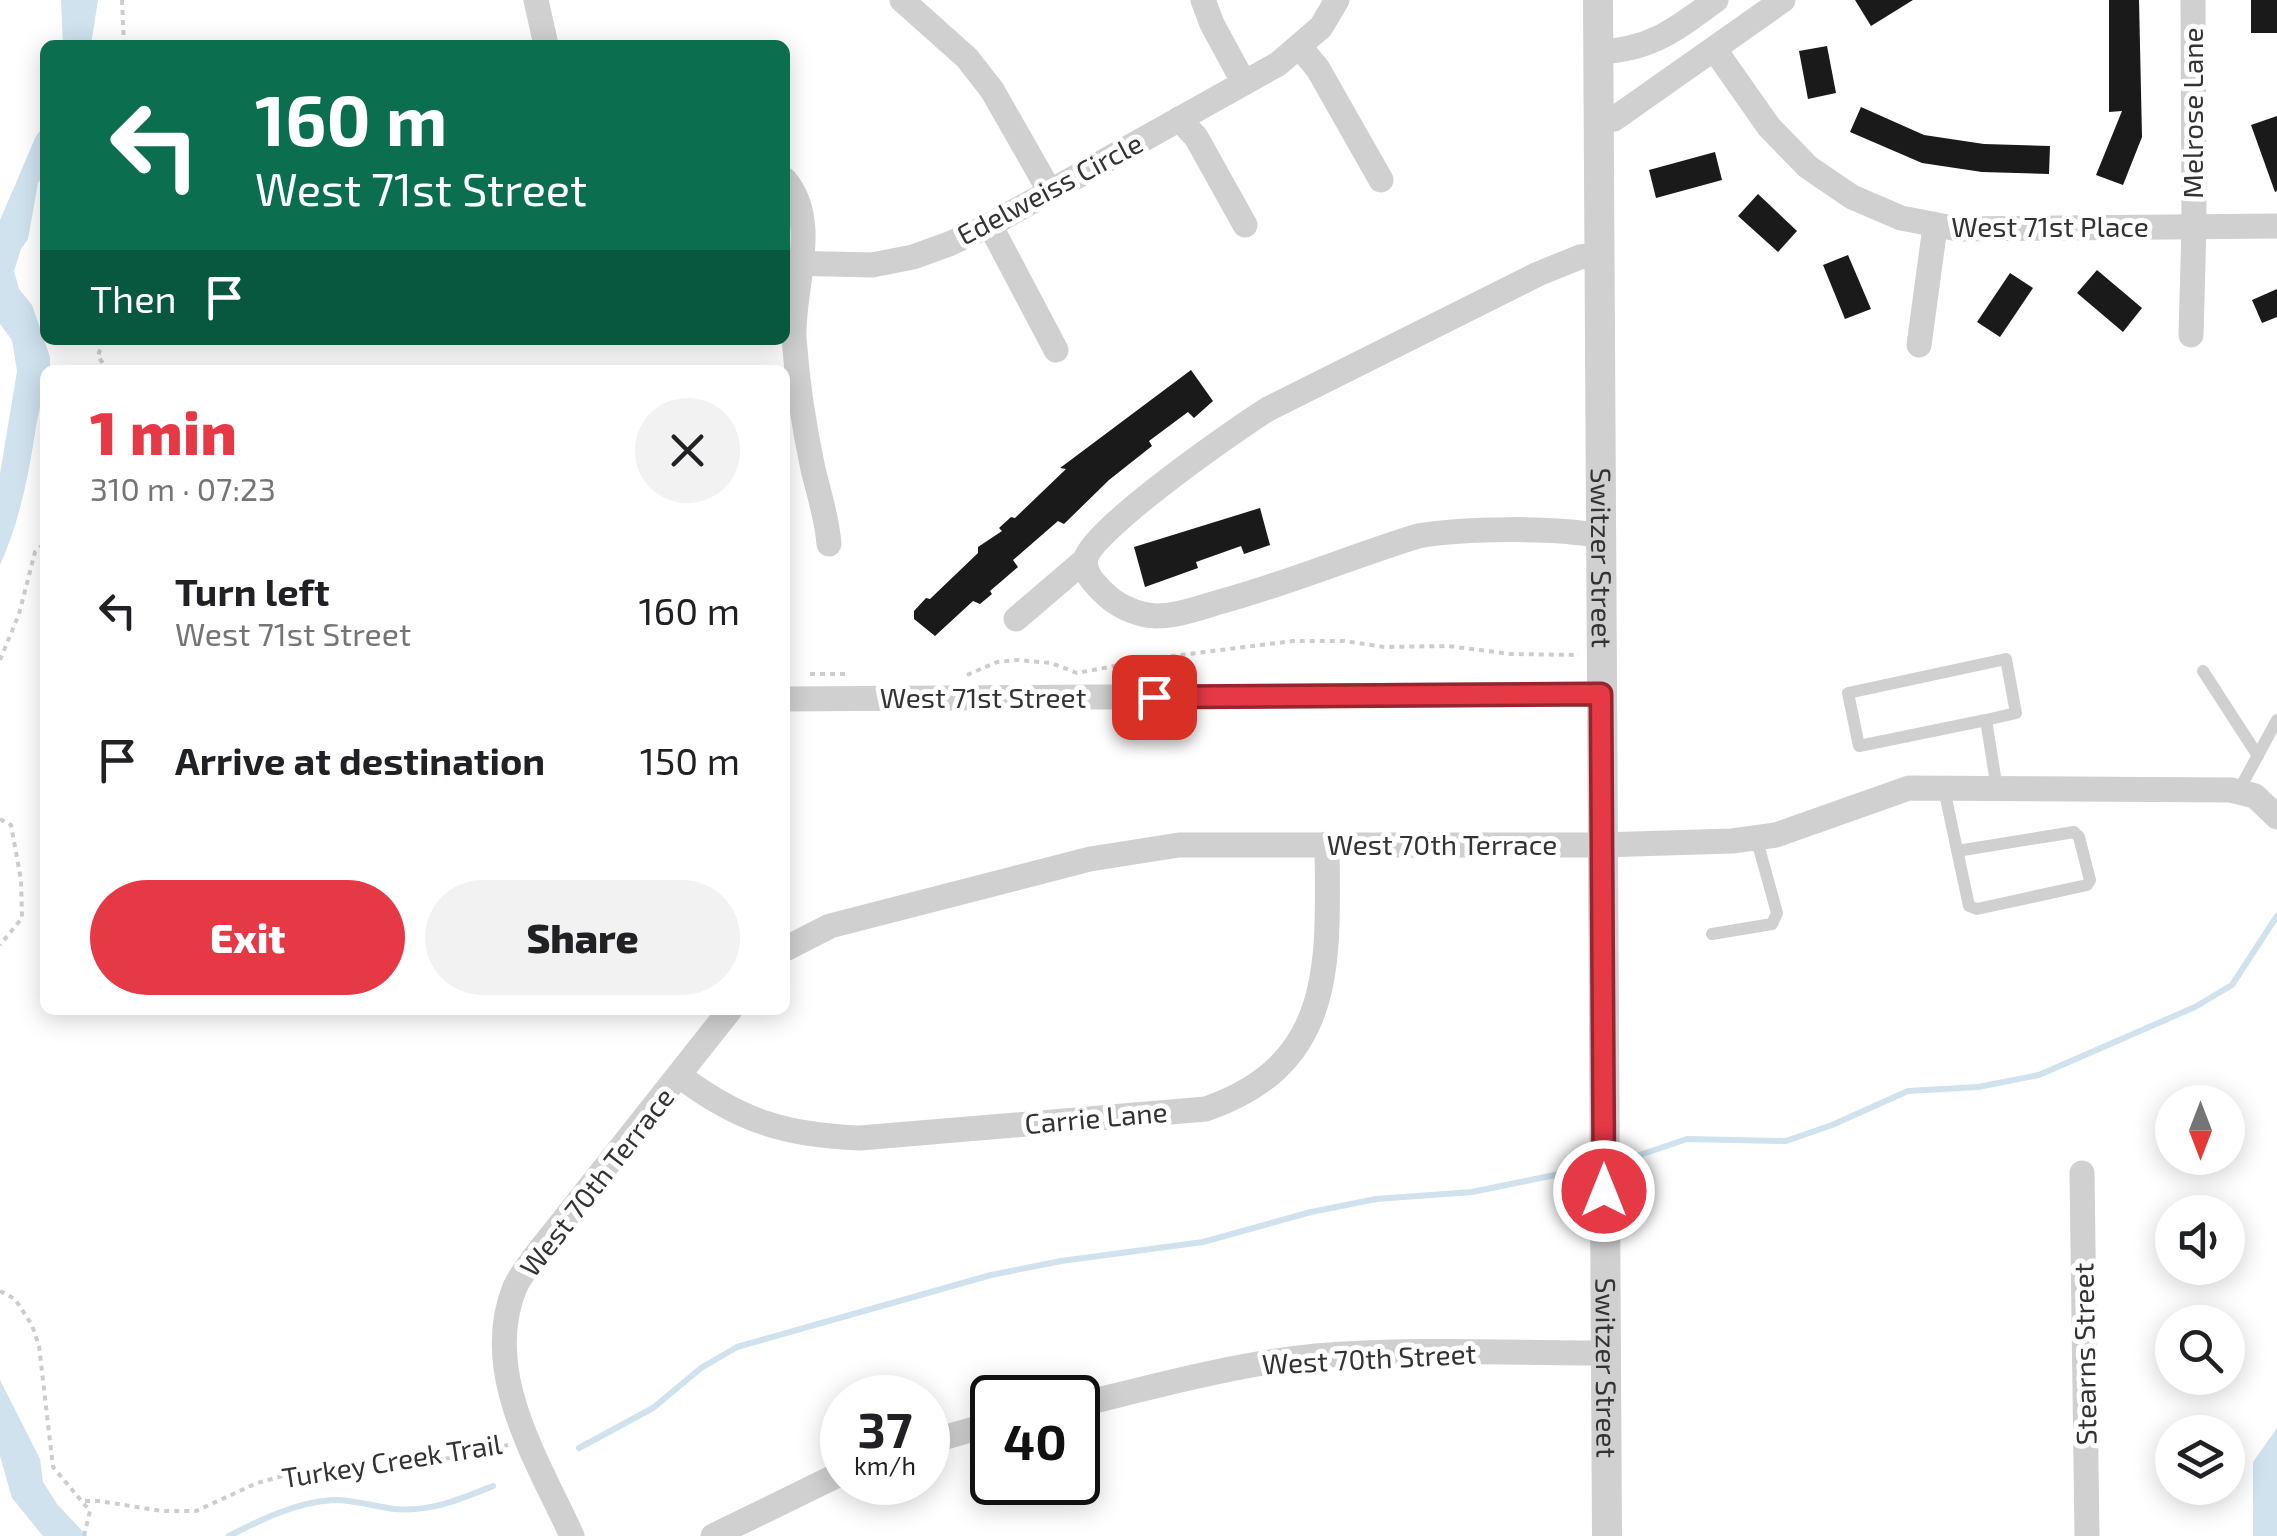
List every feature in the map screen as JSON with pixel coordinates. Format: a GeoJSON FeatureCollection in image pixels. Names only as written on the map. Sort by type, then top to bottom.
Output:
{"type":"FeatureCollection","features":[{"type":"Feature","properties":{"kind":"street"},"geometry":{"type":"LineString","coordinates":[[536,0],[545,40]]}},
{"type":"Feature","properties":{"kind":"street"},"geometry":{"type":"LineString","coordinates":[[902,0],[976,69],[1049,190]]}},
{"type":"Feature","properties":{"kind":"street"},"geometry":{"type":"LineString","coordinates":[[1202,0],[1244,83]]}},
{"type":"Feature","properties":{"kind":"street","name":"Edelweiss Circle"},"geometry":{"type":"LineString","coordinates":[[792,263],[872,265],[913,257],[990,225],[1244,83],[1300,47],[1320,27],[1337,0]]}},
{"type":"Feature","properties":{"kind":"street","name":"Switzer Street"},"geometry":{"type":"LineString","coordinates":[[1598,0],[1606,1536]]}},
{"type":"Feature","properties":{"kind":"street"},"geometry":{"type":"LineString","coordinates":[[1598,52],[1650,44],[1716,0]]}},
{"type":"Feature","properties":{"kind":"street"},"geometry":{"type":"LineString","coordinates":[[1600,121],[1614,119],[1783,0]]}},
{"type":"Feature","properties":{"kind":"street","name":"Melrose Lane"},"geometry":{"type":"LineString","coordinates":[[2192,334],[2193,0]]}},
{"type":"Feature","properties":{"kind":"street"},"geometry":{"type":"LineString","coordinates":[[1300,47],[1318,69],[1381,180]]}},
{"type":"Feature","properties":{"kind":"street","name":"West 71st Place"},"geometry":{"type":"LineString","coordinates":[[1714,50],[1769,128],[1808,167],[1852,197],[1883,211],[1935,227],[2277,226]]}},
{"type":"Feature","properties":{"kind":"street"},"geometry":{"type":"LineString","coordinates":[[1179,119],[1196,137],[1245,226]]}},
{"type":"Feature","properties":{"kind":"street"},"geometry":{"type":"LineString","coordinates":[[790,189],[802,210],[792,263],[794,338],[813,468],[828,522],[829,544]]}},
{"type":"Feature","properties":{"kind":"street"},"geometry":{"type":"LineString","coordinates":[[990,225],[1056,350]]}},
{"type":"Feature","properties":{"kind":"street"},"geometry":{"type":"LineString","coordinates":[[1919,346],[1935,227]]}},
{"type":"Feature","properties":{"kind":"street"},"geometry":{"type":"LineString","coordinates":[[1016,619],[1086,560],[1092,546],[1132,509],[1230,433],[1268,409],[1538,274],[1600,255]]}},
{"type":"Feature","properties":{"kind":"street"},"geometry":{"type":"LineString","coordinates":[[1086,560],[1088,574],[1106,595],[1131,611],[1155,616],[1179,614],[1250,594],[1418,536],[1442,532],[1580,532],[1600,536]]}},
{"type":"Feature","properties":{"kind":"street","name":"West 71st Street"},"geometry":{"type":"LineString","coordinates":[[790,699],[1601,694]]}},
{"type":"Feature","properties":{"kind":"street","name":"West 70th Terrace"},"geometry":{"type":"LineString","coordinates":[[790,946],[830,926],[1106,856],[1179,845],[1601,845],[1776,834],[1909,788],[2238,792]]}},
{"type":"Feature","properties":{"kind":"street"},"geometry":{"type":"LineString","coordinates":[[2238,792],[2255,796],[2277,818]]}},
{"type":"Feature","properties":{"kind":"street","name":"Carrie Lane"},"geometry":{"type":"LineString","coordinates":[[680,1076],[746,1118],[811,1136],[879,1136],[1206,1108],[1224,1102],[1243,1094],[1278,1069],[1312,1019],[1320,998],[1328,949],[1327,844]]}},
{"type":"Feature","properties":{"kind":"street","name":"West 70th Terrace"},"geometry":{"type":"LineString","coordinates":[[572,1536],[526,1438],[512,1398],[505,1362],[506,1323],[515,1287],[536,1255],[726,1015]]}},
{"type":"Feature","properties":{"kind":"street","name":"Stearns Street"},"geometry":{"type":"LineString","coordinates":[[2082,1173],[2087,1536]]}},
{"type":"Feature","properties":{"kind":"street","name":"West 70th Street"},"geometry":{"type":"LineString","coordinates":[[1100,1400],[1224,1370],[1315,1356],[1392,1352],[1605,1353]]}},
{"type":"Feature","properties":{"kind":"street"},"geometry":{"type":"LineString","coordinates":[[712,1536],[820,1483]]}},
{"type":"Feature","properties":{"kind":"lane"},"geometry":{"type":"LineString","coordinates":[[2006,659],[2016,714],[1986,720],[1860,746],[1848,693],[2006,659]]}},
{"type":"Feature","properties":{"kind":"lane"},"geometry":{"type":"LineString","coordinates":[[2204,671],[2258,756]]}},
{"type":"Feature","properties":{"kind":"lane"},"geometry":{"type":"LineString","coordinates":[[1986,720],[1997,789]]}},
{"type":"Feature","properties":{"kind":"lane"},"geometry":{"type":"LineString","coordinates":[[2238,792],[2277,720]]}},
{"type":"Feature","properties":{"kind":"lane"},"geometry":{"type":"LineString","coordinates":[[1944,788],[1957,851],[1969,906],[1977,909],[2087,885],[2090,880],[2079,837],[2074,832],[1957,851]]}},
{"type":"Feature","properties":{"kind":"lane"},"geometry":{"type":"LineString","coordinates":[[1712,934],[1772,924],[1777,913],[1756,837]]}},
{"type":"Feature","properties":{"kind":"path"},"geometry":{"type":"LineString","coordinates":[[122,0],[124,40]]}},
{"type":"Feature","properties":{"kind":"path"},"geometry":{"type":"LineString","coordinates":[[0,660],[40,548]]}},
{"type":"Feature","properties":{"kind":"path"},"geometry":{"type":"LineString","coordinates":[[964,676],[997,662],[1051,663],[1077,673],[1156,658],[1293,641],[1584,655]]}},
{"type":"Feature","properties":{"kind":"path"},"geometry":{"type":"LineString","coordinates":[[801,676],[857,676]]}},
{"type":"Feature","properties":{"kind":"path"},"geometry":{"type":"LineString","coordinates":[[0,819],[12,825],[21,880],[22,918],[0,945]]}},
{"type":"Feature","properties":{"kind":"path"},"geometry":{"type":"LineString","coordinates":[[0,1290],[15,1299],[32,1325],[39,1346],[53,1468],[90,1510],[84,1536]]}},
{"type":"Feature","properties":{"kind":"path","name":"Turkey Creek Trail"},"geometry":{"type":"LineString","coordinates":[[85,1502],[196,1511],[258,1483],[316,1467],[450,1458],[526,1438]]}},
{"type":"Feature","properties":{"kind":"water"},"geometry":{"type":"Polygon","coordinates":[[[61,0],[98,0],[92,40],[63,40],[61,0]]]}},
{"type":"Feature","properties":{"kind":"water"},"geometry":{"type":"Polygon","coordinates":[[[40,131],[40,180],[28,239],[14,271],[19,289],[32,305],[40,328],[40,345],[46,345],[50,365],[40,365],[40,409],[22,500],[0,565],[0,474],[17,371],[12,340],[0,324],[0,220],[40,131]]]}},
{"type":"Feature","properties":{"kind":"water"},"geometry":{"type":"Polygon","coordinates":[[[0,1380],[40,1459],[43,1482],[57,1504],[87,1536],[43,1536],[12,1498],[0,1456],[0,1380]]]}},
{"type":"Feature","properties":{"kind":"water"},"geometry":{"type":"Polygon","coordinates":[[[2277,1428],[2277,1536],[2253,1536],[2253,1462],[2277,1428]]]}},
{"type":"Feature","properties":{"kind":"building"},"geometry":{"type":"Polygon","coordinates":[[[1855,0],[1913,0],[1871,26],[1855,0]]]}},
{"type":"Feature","properties":{"kind":"building"},"geometry":{"type":"Polygon","coordinates":[[[2109,0],[2139,0],[2142,137],[2123,185],[2096,175],[2122,111],[2109,112],[2109,0]]]}},
{"type":"Feature","properties":{"kind":"building"},"geometry":{"type":"Polygon","coordinates":[[[2251,0],[2277,0],[2277,33],[2251,33],[2251,0]]]}},
{"type":"Feature","properties":{"kind":"building"},"geometry":{"type":"Polygon","coordinates":[[[1827,46],[1836,93],[1808,99],[1799,51],[1827,46]]]}},
{"type":"Feature","properties":{"kind":"building"},"geometry":{"type":"Polygon","coordinates":[[[1861,107],[1924,135],[1984,144],[2050,146],[2049,174],[1982,172],[1922,163],[1850,132],[1861,107]]]}},
{"type":"Feature","properties":{"kind":"building"},"geometry":{"type":"Polygon","coordinates":[[[2277,116],[2277,191],[2275,192],[2251,125],[2277,116]]]}},
{"type":"Feature","properties":{"kind":"building"},"geometry":{"type":"Polygon","coordinates":[[[1715,152],[1722,180],[1656,198],[1649,170],[1715,152]]]}},
{"type":"Feature","properties":{"kind":"building"},"geometry":{"type":"Polygon","coordinates":[[[1758,194],[1797,231],[1778,252],[1738,216],[1758,194]]]}},
{"type":"Feature","properties":{"kind":"building"},"geometry":{"type":"Polygon","coordinates":[[[1848,255],[1871,309],[1845,319],[1823,265],[1848,255]]]}},
{"type":"Feature","properties":{"kind":"building"},"geometry":{"type":"Polygon","coordinates":[[[2097,270],[2142,308],[2123,332],[2077,293],[2097,270]]]}},
{"type":"Feature","properties":{"kind":"building"},"geometry":{"type":"Polygon","coordinates":[[[2010,273],[2033,288],[2000,337],[1977,322],[2010,273]]]}},
{"type":"Feature","properties":{"kind":"building"},"geometry":{"type":"Polygon","coordinates":[[[2277,289],[2277,317],[2262,323],[2252,300],[2277,289]]]}},
{"type":"Feature","properties":{"kind":"building"},"geometry":{"type":"Polygon","coordinates":[[[1191,370],[1213,401],[1194,418],[1188,412],[1149,441],[1152,446],[1109,480],[1064,524],[1058,521],[1013,560],[1018,567],[980,604],[973,601],[935,636],[914,619],[914,611],[926,598],[930,599],[978,553],[978,547],[1002,531],[999,528],[1015,518],[1066,469],[1060,468],[1191,370]]]}},
{"type":"Feature","properties":{"kind":"building"},"geometry":{"type":"Polygon","coordinates":[[[1260,508],[1270,545],[1244,554],[1241,546],[1196,562],[1198,568],[1145,587],[1134,547],[1260,508]]]}},
{"type":"Feature","properties":{"kind":"waterway"},"geometry":{"type":"LineString","coordinates":[[1616,1163],[1687,1139],[1786,1141],[1908,1091],[1978,1087],[2039,1075],[2195,1007],[2232,985],[2277,916]]}},
{"type":"Feature","properties":{"kind":"waterway"},"geometry":{"type":"LineString","coordinates":[[579,1448],[653,1408],[701,1368],[737,1347],[991,1275],[1061,1261],[1203,1242],[1311,1212],[1376,1199],[1472,1192],[1594,1167]]}},
{"type":"Feature","properties":{"kind":"waterway"},"geometry":{"type":"LineString","coordinates":[[229,1536],[279,1513],[319,1501],[421,1508],[493,1486]]}},
{"type":"Feature","properties":{"kind":"route"},"geometry":{"type":"LineString","coordinates":[[1154,697],[1601,694],[1604,1191]]}}]}
